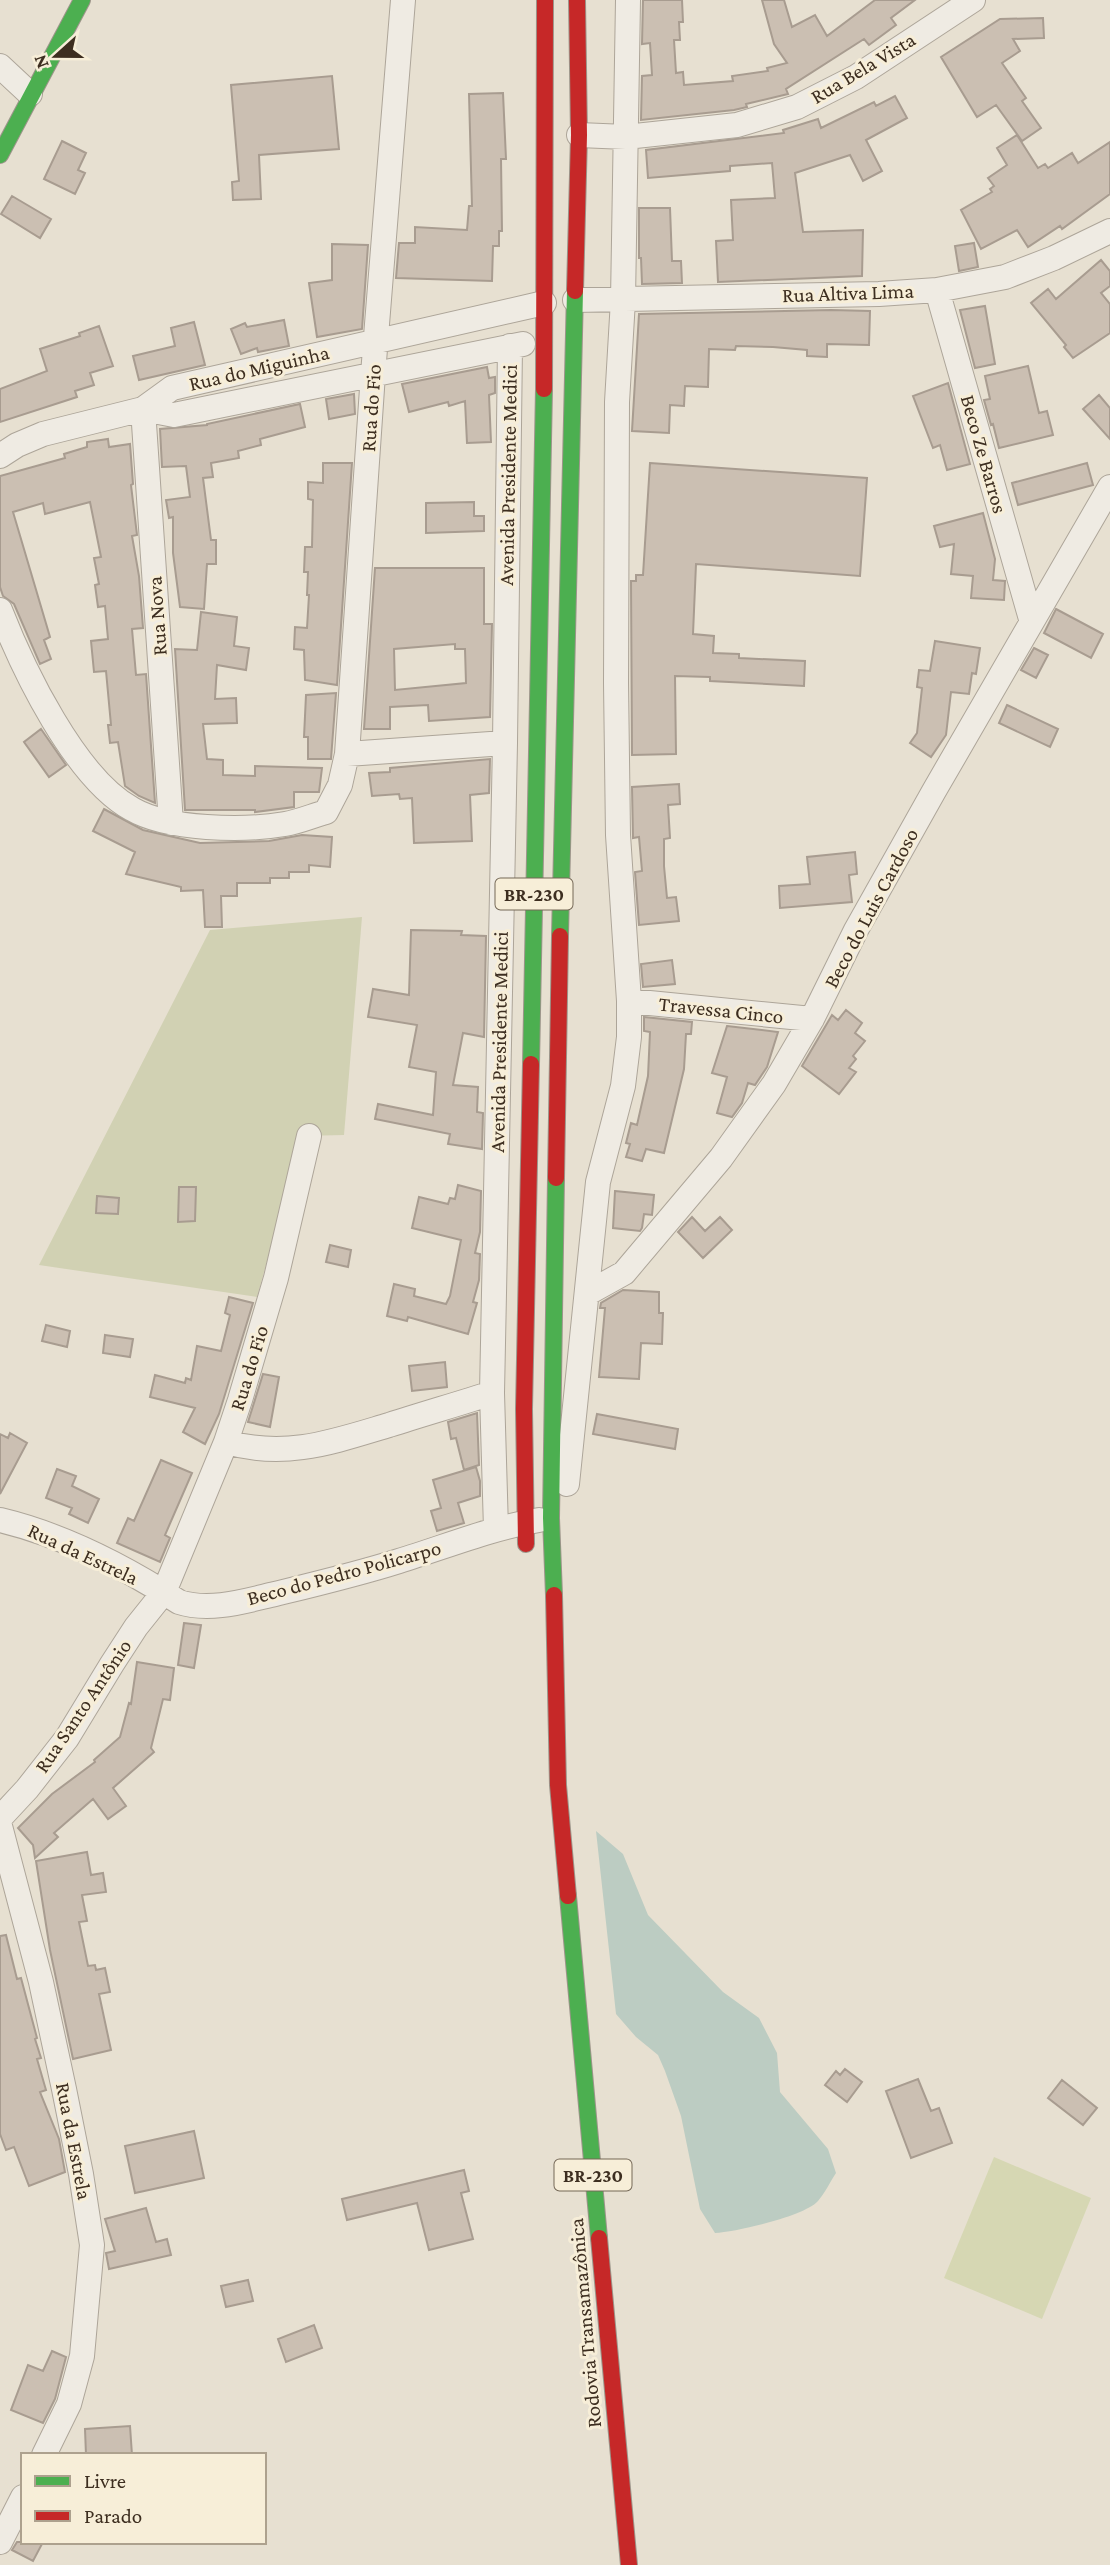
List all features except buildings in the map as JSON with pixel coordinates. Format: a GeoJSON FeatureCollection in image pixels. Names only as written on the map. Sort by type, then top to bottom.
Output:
{"type":"FeatureCollection","features":[{"type":"Feature","properties":{"kind":"main road"},"geometry":{"type":"LineString","coordinates":[[0,155],[82,0]]}},
{"type":"Feature","properties":{"kind":"main road","name":"BR-230"},"geometry":{"type":"LineString","coordinates":[[526,1558],[524,1395],[544,410],[545,0]]}},
{"type":"Feature","properties":{"kind":"main road","name":"BR-230"},"geometry":{"type":"LineString","coordinates":[[558,1785],[559,1737],[551,1517],[560,930],[579,135],[577,0]]}},
{"type":"Feature","properties":{"kind":"main road"},"geometry":{"type":"LineString","coordinates":[[545,199],[576,201]]}},
{"type":"Feature","properties":{"kind":"main road"},"geometry":{"type":"LineString","coordinates":[[544,410],[573,413]]}},
{"type":"Feature","properties":{"kind":"main road","name":"BR-230"},"geometry":{"type":"LineString","coordinates":[[541,1708],[558,1785]]}},
{"type":"Feature","properties":{"kind":"main road","name":"Rodovia Transamazônica"},"geometry":{"type":"LineString","coordinates":[[558,1785],[629,2565]]}},
{"type":"Feature","properties":{"kind":"street","name":"Rua do Fio"},"geometry":{"type":"LineString","coordinates":[[171,823],[192,827],[285,824],[326,812],[340,785],[347,754],[373,374],[403,0]]}},
{"type":"Feature","properties":{"kind":"street"},"geometry":{"type":"LineString","coordinates":[[551,1517],[561,1505],[569,1470],[598,1182],[623,1086],[629,1037],[616,749],[617,402],[623,300],[628,0]]}},
{"type":"Feature","properties":{"kind":"street","name":"Rua Bela Vista"},"geometry":{"type":"LineString","coordinates":[[579,135],[626,137],[737,125],[797,107],[856,77],[973,0]]}},
{"type":"Feature","properties":{"kind":"street"},"geometry":{"type":"LineString","coordinates":[[0,66],[30,94]]}},
{"type":"Feature","properties":{"kind":"street","name":"Rua Altiva Lima"},"geometry":{"type":"LineString","coordinates":[[575,300],[879,294],[937,289],[1005,276],[1054,258],[1110,231]]}},
{"type":"Feature","properties":{"kind":"street","name":"Beco Ze Barros"},"geometry":{"type":"LineString","coordinates":[[937,289],[1031,619]]}},
{"type":"Feature","properties":{"kind":"street","name":"Rua do Miguinha"},"geometry":{"type":"LineString","coordinates":[[0,456],[17,444],[43,434],[143,409],[172,388],[544,303]]}},
{"type":"Feature","properties":{"kind":"street","name":"Rua do Miguinha"},"geometry":{"type":"LineString","coordinates":[[143,409],[174,415],[510,345],[543,341]]}},
{"type":"Feature","properties":{"kind":"street","name":"Avenida Presidente Medici"},"geometry":{"type":"LineString","coordinates":[[496,1529],[492,1393],[510,345]]}},
{"type":"Feature","properties":{"kind":"street","name":"Rua Nova"},"geometry":{"type":"LineString","coordinates":[[143,409],[171,823]]}},
{"type":"Feature","properties":{"kind":"street","name":"Beco do Luis Cardoso"},"geometry":{"type":"LineString","coordinates":[[588,1293],[624,1273],[721,1158],[774,1084],[812,1019],[856,930],[1031,619],[1110,487]]}},
{"type":"Feature","properties":{"kind":"street"},"geometry":{"type":"LineString","coordinates":[[0,610],[19,657],[74,751],[104,786],[131,809],[171,823]]}},
{"type":"Feature","properties":{"kind":"street"},"geometry":{"type":"LineString","coordinates":[[347,754],[505,743]]}},
{"type":"Feature","properties":{"kind":"street","name":"Travessa Cinco"},"geometry":{"type":"LineString","coordinates":[[629,1000],[812,1019]]}},
{"type":"Feature","properties":{"kind":"street","name":"Rua do Fio"},"geometry":{"type":"LineString","coordinates":[[164,1592],[226,1442],[267,1312],[309,1136]]}},
{"type":"Feature","properties":{"kind":"street"},"geometry":{"type":"LineString","coordinates":[[226,1442],[267,1450],[325,1444],[492,1393]]}},
{"type":"Feature","properties":{"kind":"street","name":"Beco do Pedro Policarpo"},"geometry":{"type":"LineString","coordinates":[[164,1592],[189,1605],[219,1606],[247,1601],[397,1562],[496,1529],[551,1517]]}},
{"type":"Feature","properties":{"kind":"street","name":"Rua da Estrela"},"geometry":{"type":"LineString","coordinates":[[0,1520],[32,1528],[70,1544],[164,1592]]}},
{"type":"Feature","properties":{"kind":"street","name":"Rua Santo Antônio"},"geometry":{"type":"LineString","coordinates":[[0,1818],[67,1738],[111,1664],[164,1592]]}},
{"type":"Feature","properties":{"kind":"street","name":"Rua da Estrela"},"geometry":{"type":"LineString","coordinates":[[0,1826],[41,1982],[81,2174],[92,2245],[88,2314],[82,2356],[69,2404],[45,2453]]}},
{"type":"Feature","properties":{"kind":"street"},"geometry":{"type":"LineString","coordinates":[[0,2542],[21,2501]]}},
{"type":"Feature","properties":{"kind":"green space"},"geometry":{"type":"Polygon","coordinates":[[[362,917],[344,1135],[302,1136],[257,1297],[39,1265],[210,930],[362,917]]]}},
{"type":"Feature","properties":{"kind":"green space"},"geometry":{"type":"Polygon","coordinates":[[[994,2157],[1091,2198],[1042,2319],[944,2278],[994,2157]]]}},
{"type":"Feature","properties":{"kind":"shaded area"},"geometry":{"type":"Polygon","coordinates":[[[596,1831],[623,1854],[648,1915],[723,1992],[759,2018],[777,2053],[780,2092],[828,2149],[836,2173],[821,2198],[811,2207],[770,2222],[715,2233],[700,2209],[681,2116],[665,2071],[658,2055],[636,2037],[616,2014],[596,1831]]]}},
{"type":"Feature","properties":{"kind":"traffic: fast"},"geometry":{"type":"LineString","coordinates":[[0,155],[82,0]]}},
{"type":"Feature","properties":{"kind":"traffic: fast"},"geometry":{"type":"LineString","coordinates":[[560,936],[575,291]]}},
{"type":"Feature","properties":{"kind":"traffic: fast"},"geometry":{"type":"LineString","coordinates":[[531,1064],[544,389]]}},
{"type":"Feature","properties":{"kind":"traffic: fast"},"geometry":{"type":"LineString","coordinates":[[554,1595],[551,1518],[556,1178]]}},
{"type":"Feature","properties":{"kind":"traffic: fast"},"geometry":{"type":"LineString","coordinates":[[568,1896],[599,2238]]}},
{"type":"Feature","properties":{"kind":"traffic: jam"},"geometry":{"type":"LineString","coordinates":[[544,389],[545,0]]}},
{"type":"Feature","properties":{"kind":"traffic: jam"},"geometry":{"type":"LineString","coordinates":[[575,291],[579,135],[577,0]]}},
{"type":"Feature","properties":{"kind":"traffic: jam"},"geometry":{"type":"LineString","coordinates":[[556,1178],[560,936]]}},
{"type":"Feature","properties":{"kind":"traffic: jam"},"geometry":{"type":"LineString","coordinates":[[526,1544],[524,1409],[531,1064]]}},
{"type":"Feature","properties":{"kind":"traffic: jam"},"geometry":{"type":"LineString","coordinates":[[554,1595],[558,1785],[568,1896]]}},
{"type":"Feature","properties":{"kind":"traffic: jam"},"geometry":{"type":"LineString","coordinates":[[599,2238],[629,2565]]}}]}
